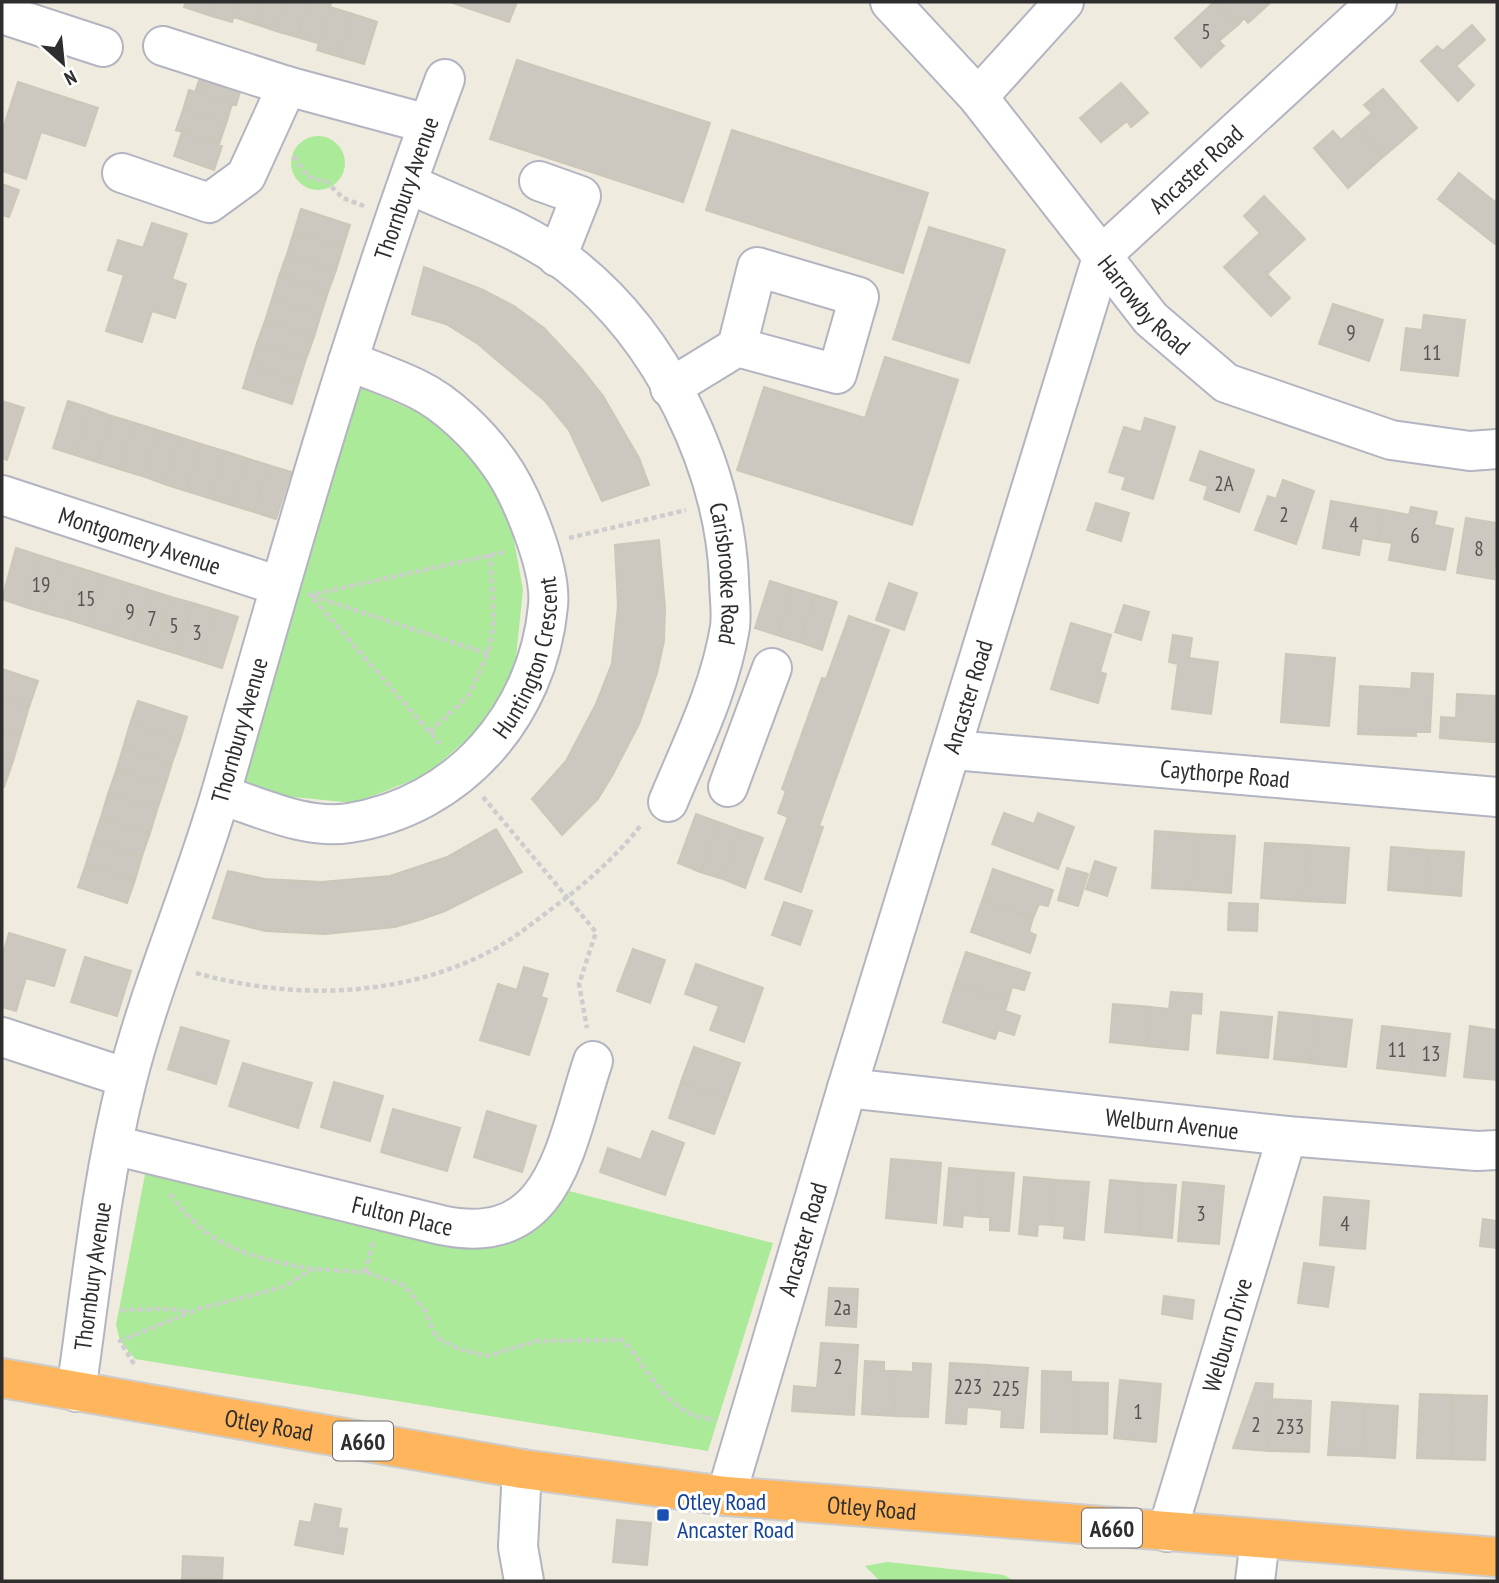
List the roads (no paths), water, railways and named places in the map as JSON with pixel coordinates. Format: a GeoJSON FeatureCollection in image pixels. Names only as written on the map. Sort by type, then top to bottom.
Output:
{"type":"FeatureCollection","features":[{"type":"Feature","properties":{"kind":"highway","name":"Otley Road"},"geometry":{"type":"LineString","coordinates":[[2,1378],[522,1469],[726,1496],[1497,1557]]}},
{"type":"Feature","properties":{"kind":"street","name":"Harrowby Road"},"geometry":{"type":"LineString","coordinates":[[890,2],[978,97],[1151,319],[1227,383],[1391,440],[1470,451],[1497,449]]}},
{"type":"Feature","properties":{"kind":"street"},"geometry":{"type":"LineString","coordinates":[[978,97],[1065,2]]}},
{"type":"Feature","properties":{"kind":"street","name":"Ancaster Road"},"geometry":{"type":"LineString","coordinates":[[726,1496],[1103,254],[1377,2]]}},
{"type":"Feature","properties":{"kind":"street"},"geometry":{"type":"LineString","coordinates":[[2,15],[103,47]]}},
{"type":"Feature","properties":{"kind":"street"},"geometry":{"type":"LineString","coordinates":[[163,46],[287,86],[428,124]]}},
{"type":"Feature","properties":{"kind":"street","name":"Thornbury Avenue"},"geometry":{"type":"LineString","coordinates":[[76,1392],[113,1145],[127,1078],[220,795],[279,586],[348,361],[445,79]]}},
{"type":"Feature","properties":{"kind":"street"},"geometry":{"type":"LineString","coordinates":[[122,173],[209,203],[246,176],[287,86]]}},
{"type":"Feature","properties":{"kind":"street"},"geometry":{"type":"LineString","coordinates":[[539,181],[581,196],[557,257]]}},
{"type":"Feature","properties":{"kind":"street","name":"Carisbrooke Road"},"geometry":{"type":"LineString","coordinates":[[404,200],[537,244],[557,257],[607,299],[643,343],[690,422],[710,470],[727,548],[731,623],[720,677],[668,802]]}},
{"type":"Feature","properties":{"kind":"street"},"geometry":{"type":"LineString","coordinates":[[670,388],[737,347]]}},
{"type":"Feature","properties":{"kind":"street","name":"Huntington Crescent"},"geometry":{"type":"LineString","coordinates":[[220,795],[305,821],[348,823],[396,809],[434,792],[480,759],[512,717],[535,673],[549,604],[527,510],[499,462],[459,420],[420,390],[348,361]]}},
{"type":"Feature","properties":{"kind":"street","name":"Montgomery Avenue"},"geometry":{"type":"LineString","coordinates":[[2,495],[279,586]]}},
{"type":"Feature","properties":{"kind":"street"},"geometry":{"type":"LineString","coordinates":[[728,787],[772,668]]}},
{"type":"Feature","properties":{"kind":"street"},"geometry":{"type":"LineString","coordinates":[[703,718],[749,730]]}},
{"type":"Feature","properties":{"kind":"street","name":"Caythorpe Road"},"geometry":{"type":"LineString","coordinates":[[953,750],[1497,797]]}},
{"type":"Feature","properties":{"kind":"street"},"geometry":{"type":"LineString","coordinates":[[2,1037],[127,1078]]}},
{"type":"Feature","properties":{"kind":"street","name":"Fulton Place"},"geometry":{"type":"LineString","coordinates":[[113,1145],[441,1225],[486,1230],[512,1223],[545,1193],[556,1173],[593,1061]]}},
{"type":"Feature","properties":{"kind":"street","name":"Welburn Avenue"},"geometry":{"type":"LineString","coordinates":[[848,1087],[1287,1136],[1477,1151],[1497,1150]]}},
{"type":"Feature","properties":{"kind":"street","name":"Welburn Drive"},"geometry":{"type":"LineString","coordinates":[[1167,1532],[1287,1136]]}},
{"type":"Feature","properties":{"kind":"street"},"geometry":{"type":"LineString","coordinates":[[522,1469],[518,1547],[524,1581]]}},
{"type":"Feature","properties":{"kind":"street"},"geometry":{"type":"LineString","coordinates":[[1255,1581],[1260,1539]]}},
{"type":"Feature","properties":{"kind":"place","name":"Otley Road Ancaster Road"},"geometry":{"type":"Point","coordinates":[663,1515]}}]}
